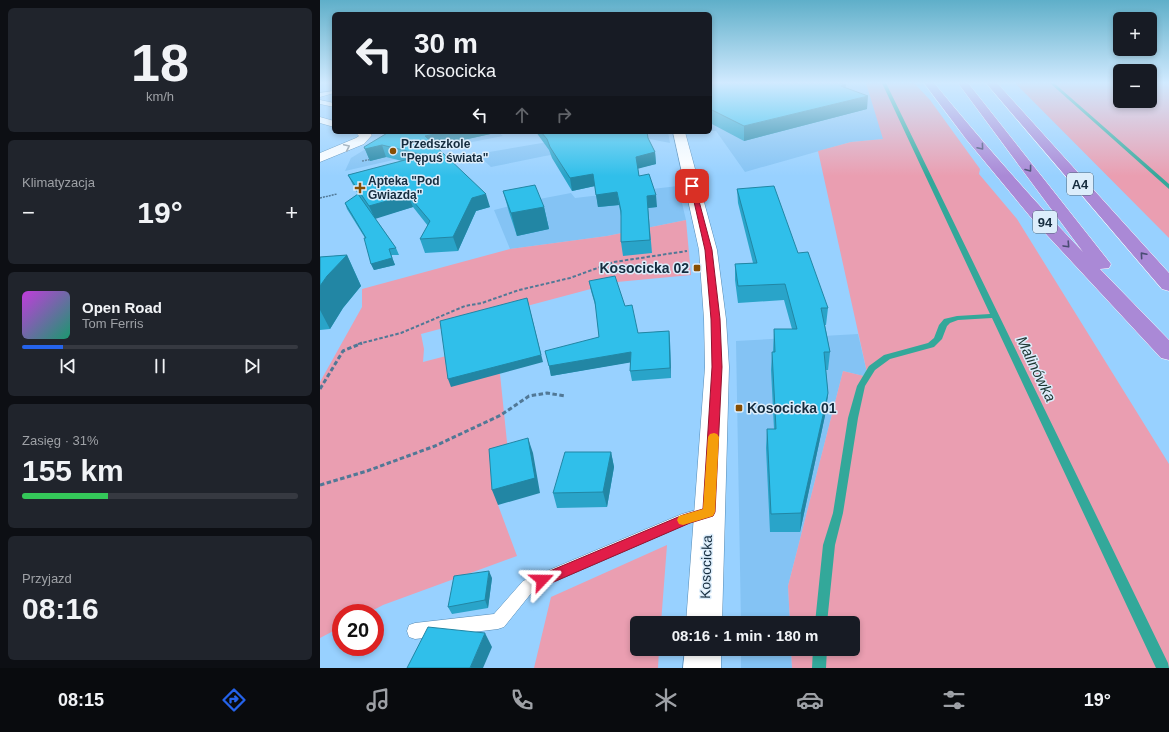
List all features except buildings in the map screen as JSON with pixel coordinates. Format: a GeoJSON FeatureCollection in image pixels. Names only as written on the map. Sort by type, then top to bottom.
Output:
{"type":"FeatureCollection","features":[{"type":"Feature","properties":{"kind":"highway","name":"94"},"geometry":{"type":"LineString","coordinates":[[954,114],[1039,216],[1169,353]]}},
{"type":"Feature","properties":{"kind":"highway","name":"A4"},"geometry":{"type":"LineString","coordinates":[[987,114],[1169,353]]}},
{"type":"Feature","properties":{"kind":"highway","name":"A4"},"geometry":{"type":"LineString","coordinates":[[1019,114],[1169,284]]}},
{"type":"Feature","properties":{"kind":"street"},"geometry":{"type":"LineString","coordinates":[[320,120],[332,123]]}},
{"type":"Feature","properties":{"kind":"street"},"geometry":{"type":"LineString","coordinates":[[320,158],[360,141],[366,135],[364,134]]}},
{"type":"Feature","properties":{"kind":"street","name":"Kosocicka"},"geometry":{"type":"LineString","coordinates":[[679,134],[708,250],[714,303],[717,367],[704,616]]}},
{"type":"Feature","properties":{"kind":"street"},"geometry":{"type":"LineString","coordinates":[[702,668],[703,656]]}},
{"type":"Feature","properties":{"kind":"lane"},"geometry":{"type":"LineString","coordinates":[[415,631],[498,621],[528,586],[687,518],[709,512]]}},
{"type":"Feature","properties":{"kind":"path"},"geometry":{"type":"LineString","coordinates":[[320,198],[338,194]]}},
{"type":"Feature","properties":{"kind":"path"},"geometry":{"type":"LineString","coordinates":[[320,389],[343,351],[355,345],[401,333],[465,306],[482,303],[519,290],[570,278],[614,262],[689,251]]}},
{"type":"Feature","properties":{"kind":"path"},"geometry":{"type":"LineString","coordinates":[[320,485],[359,475],[456,437],[504,413],[530,396],[551,392],[565,396]]}},
{"type":"Feature","properties":{"kind":"shaded area"},"geometry":{"type":"Polygon","coordinates":[[[712,114],[876,114],[884,139],[851,142],[745,172],[716,131],[712,131],[712,114]]]}},
{"type":"Feature","properties":{"kind":"shaded area"},"geometry":{"type":"Polygon","coordinates":[[[875,114],[940,114],[980,169],[979,174],[1017,219],[1169,464],[1169,668],[792,668],[791,656],[860,656],[860,616],[790,616],[788,586],[843,371],[868,377],[818,151],[851,142],[883,139],[875,114]]]}},
{"type":"Feature","properties":{"kind":"shaded area"},"geometry":{"type":"Polygon","coordinates":[[[1046,114],[1169,114],[1169,238],[1046,114]]]}},
{"type":"Feature","properties":{"kind":"shaded area"},"geometry":{"type":"Polygon","coordinates":[[[400,134],[500,134],[503,136],[345,171],[351,158],[377,142],[400,134]]]}},
{"type":"Feature","properties":{"kind":"shaded area"},"geometry":{"type":"Polygon","coordinates":[[[595,134],[668,134],[670,143],[650,139],[545,156],[491,167],[477,154],[595,134]]]}},
{"type":"Feature","properties":{"kind":"shaded area"},"geometry":{"type":"Polygon","coordinates":[[[678,186],[686,220],[607,236],[510,249],[494,210],[529,201],[571,193],[575,198],[678,186]]]}},
{"type":"Feature","properties":{"kind":"shaded area"},"geometry":{"type":"Polygon","coordinates":[[[686,220],[691,275],[617,282],[421,334],[424,349],[423,362],[450,355],[500,374],[508,452],[498,505],[517,556],[384,605],[332,604],[332,632],[320,638],[320,382],[362,307],[362,289],[510,249],[607,236],[686,220]]]}},
{"type":"Feature","properties":{"kind":"shaded area"},"geometry":{"type":"Polygon","coordinates":[[[858,334],[868,377],[843,371],[788,586],[790,616],[741,616],[736,341],[858,334]]]}},
{"type":"Feature","properties":{"kind":"shaded area"},"geometry":{"type":"Polygon","coordinates":[[[667,545],[662,616],[630,616],[630,656],[659,656],[658,668],[534,668],[551,597],[667,545]]]}},
{"type":"Feature","properties":{"kind":"shaded area"},"geometry":{"type":"Polygon","coordinates":[[[741,656],[791,656],[792,668],[741,668],[741,656]]]}},
{"type":"Feature","properties":{"kind":"waterway","name":"Malinówka"},"geometry":{"type":"LineString","coordinates":[[899,114],[995,316]]}},
{"type":"Feature","properties":{"kind":"waterway"},"geometry":{"type":"LineString","coordinates":[[1087,114],[1169,187]]}},
{"type":"Feature","properties":{"kind":"waterway"},"geometry":{"type":"LineString","coordinates":[[822,616],[829,545],[838,513],[853,418],[861,386],[872,368],[887,357],[931,345],[938,339],[943,325],[947,321],[957,318],[995,316]]}},
{"type":"Feature","properties":{"kind":"waterway","name":"Malinówka"},"geometry":{"type":"LineString","coordinates":[[995,316],[1163,668]]}},
{"type":"Feature","properties":{"kind":"waterway"},"geometry":{"type":"LineString","coordinates":[[819,668],[820,656]]}},
{"type":"Feature","properties":{"kind":"slow traffic"},"geometry":{"type":"LineString","coordinates":[[683,520],[709,512],[714,437]]}},
{"type":"Feature","properties":{"kind":"place","name":"Przedszkole \"Pępuś świata\""},"geometry":{"type":"Point","coordinates":[393,151]}},
{"type":"Feature","properties":{"kind":"place","name":"Apteka \"Pod Gwiazdą\""},"geometry":{"type":"Point","coordinates":[360,188]}},
{"type":"Feature","properties":{"kind":"place","name":"Kosocicka 02"},"geometry":{"type":"Point","coordinates":[697,268]}},
{"type":"Feature","properties":{"kind":"place","name":"Kosocicka 01"},"geometry":{"type":"Point","coordinates":[739,408]}},
{"type":"Feature","properties":{"kind":"route"},"geometry":{"type":"LineString","coordinates":[[542,580],[687,518],[709,512],[717,367],[715,319],[708,250],[692,186]]}}]}
